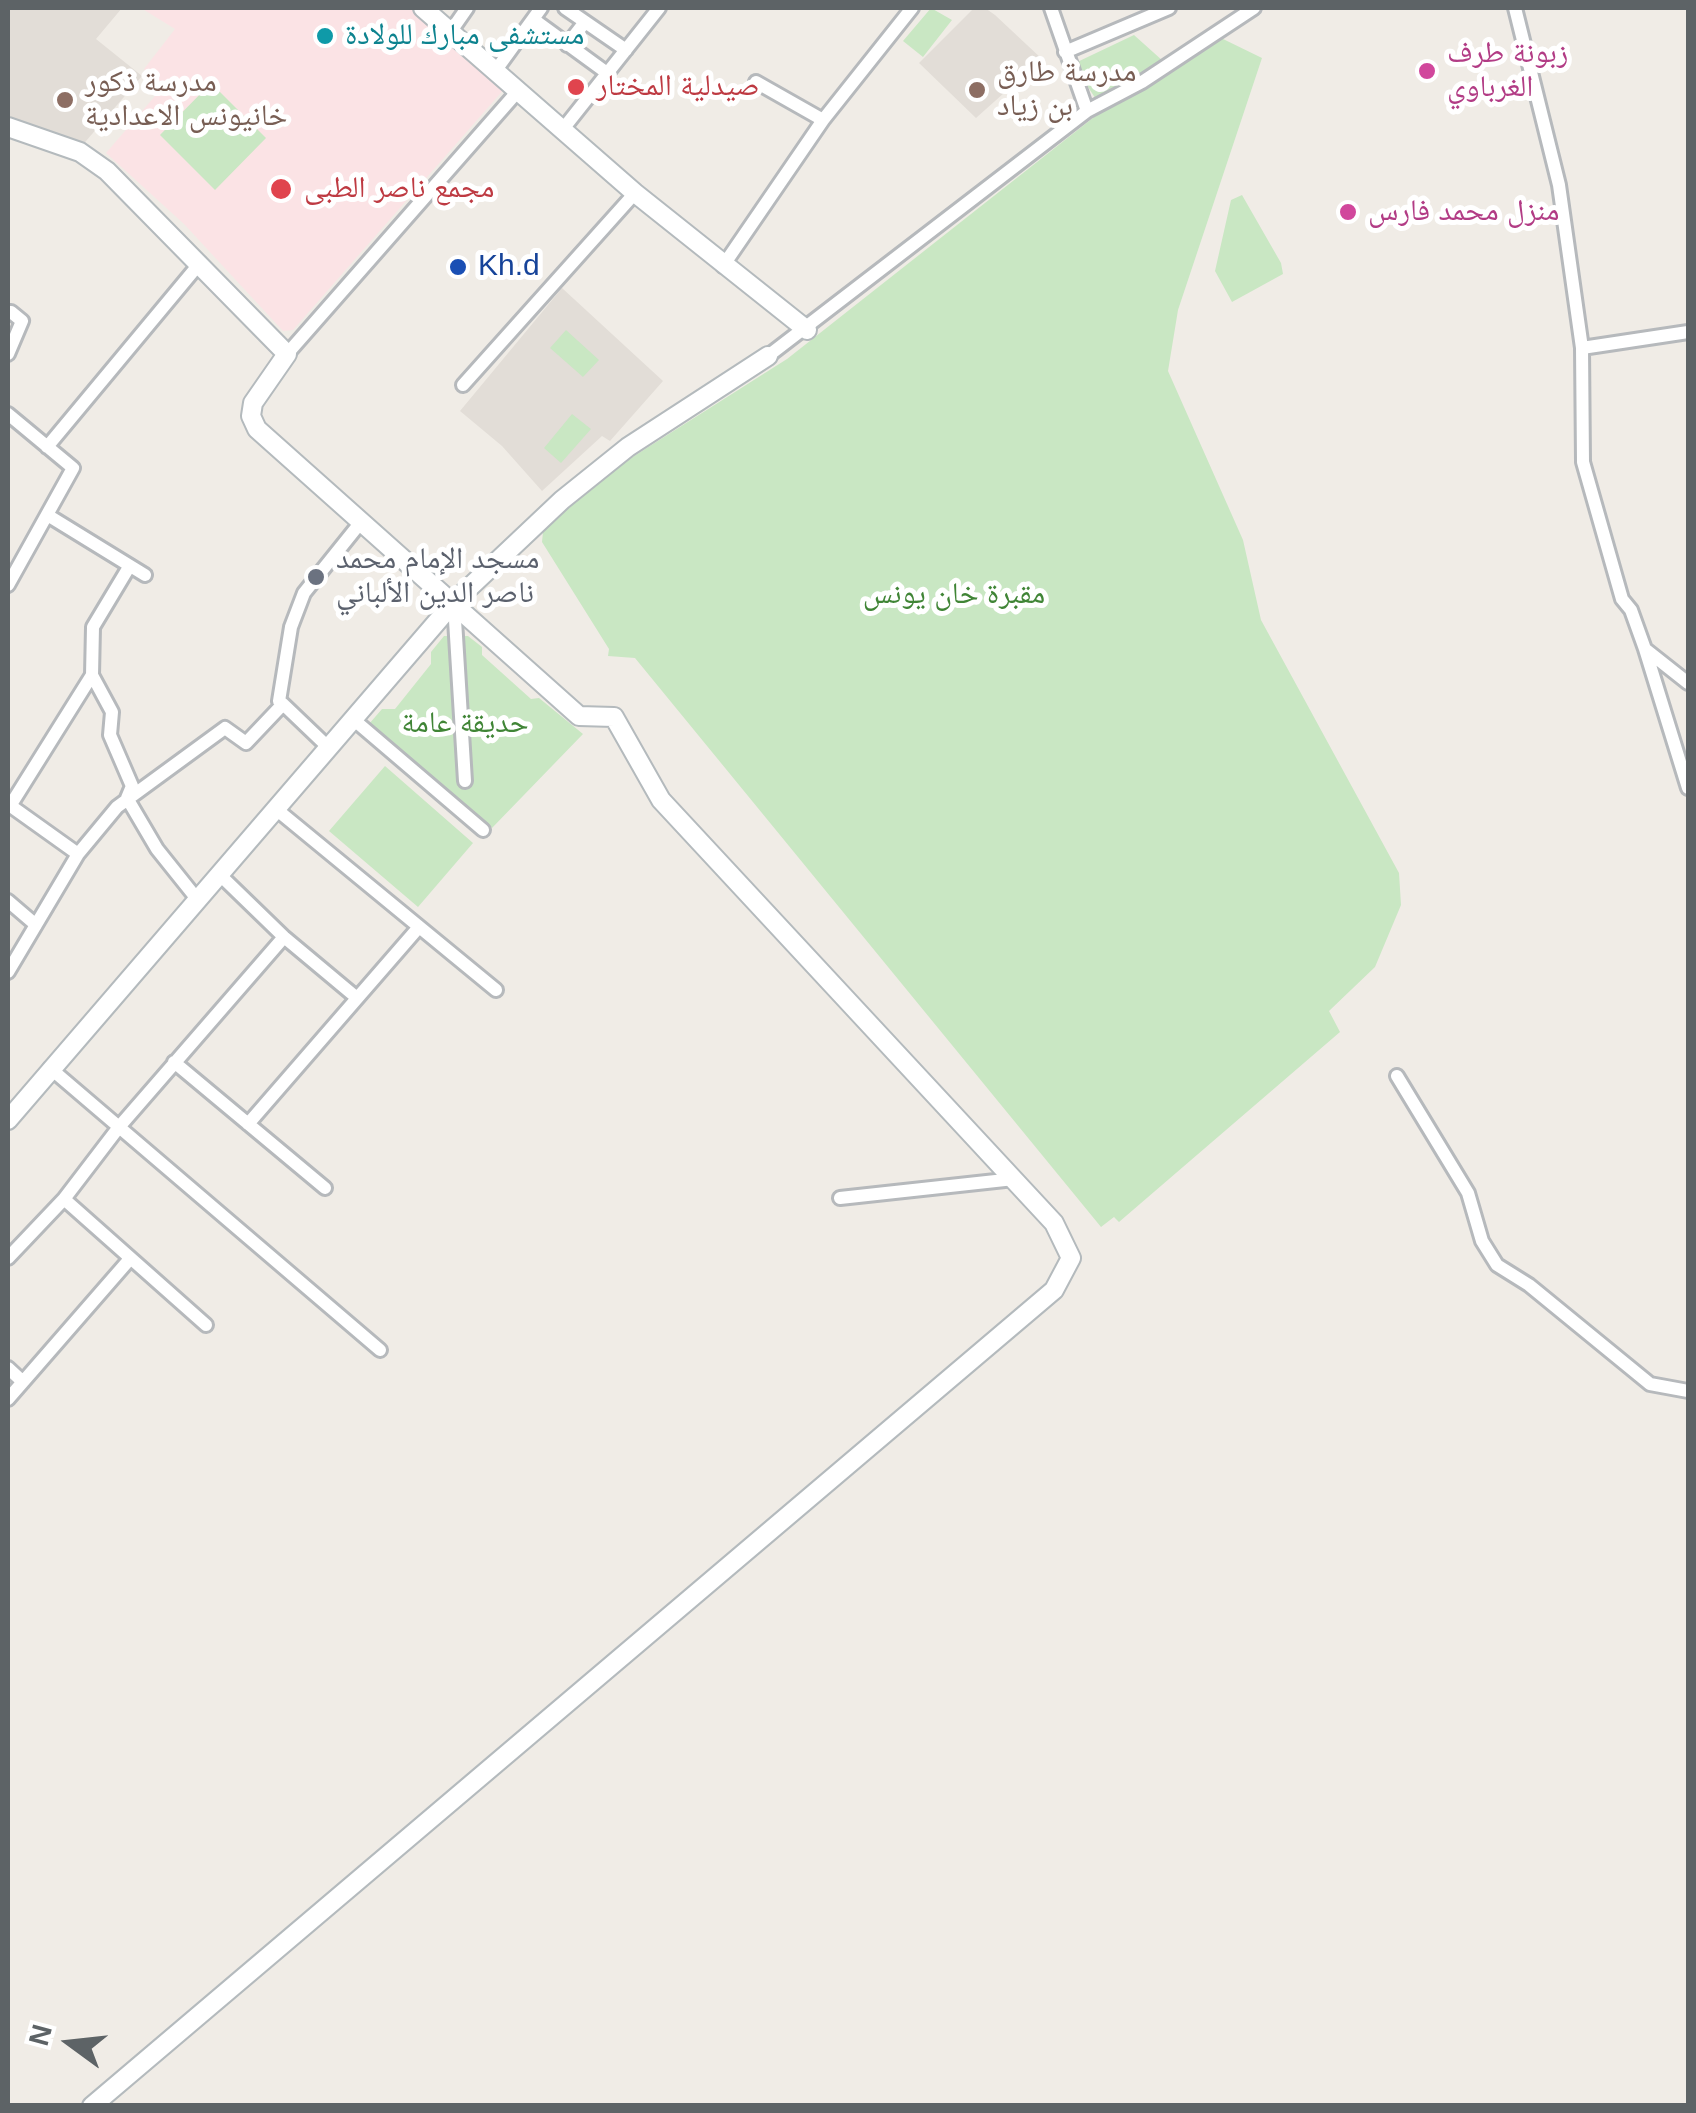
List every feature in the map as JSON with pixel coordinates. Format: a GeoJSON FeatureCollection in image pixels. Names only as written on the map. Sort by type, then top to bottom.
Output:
{"type":"FeatureCollection","features":[{"type":"Feature","properties":{"kind":"street"},"geometry":{"type":"LineString","coordinates":[[424,8],[635,193],[807,330]]}},
{"type":"Feature","properties":{"kind":"street"},"geometry":{"type":"LineString","coordinates":[[450,31],[467,8]]}},
{"type":"Feature","properties":{"kind":"street"},"geometry":{"type":"LineString","coordinates":[[565,8],[626,50]]}},
{"type":"Feature","properties":{"kind":"street"},"geometry":{"type":"LineString","coordinates":[[563,128],[660,8]]}},
{"type":"Feature","properties":{"kind":"street"},"geometry":{"type":"LineString","coordinates":[[723,266],[823,120],[912,8]]}},
{"type":"Feature","properties":{"kind":"street"},"geometry":{"type":"LineString","coordinates":[[1051,8],[1086,110]]}},
{"type":"Feature","properties":{"kind":"street"},"geometry":{"type":"LineString","coordinates":[[1064,52],[1169,8]]}},
{"type":"Feature","properties":{"kind":"street"},"geometry":{"type":"LineString","coordinates":[[1514,8],[1559,185],[1582,348],[1583,462],[1622,599],[1631,610],[1645,649],[1688,788]]}},
{"type":"Feature","properties":{"kind":"street"},"geometry":{"type":"LineString","coordinates":[[8,1120],[454,602],[562,500],[628,447],[807,330],[893,258],[1086,110],[1142,82],[1243,10]]}},
{"type":"Feature","properties":{"kind":"street"},"geometry":{"type":"LineString","coordinates":[[496,70],[537,14],[568,45],[608,74]]}},
{"type":"Feature","properties":{"kind":"street"},"geometry":{"type":"LineString","coordinates":[[568,45],[585,22]]}},
{"type":"Feature","properties":{"kind":"street"},"geometry":{"type":"LineString","coordinates":[[756,82],[823,120]]}},
{"type":"Feature","properties":{"kind":"street"},"geometry":{"type":"LineString","coordinates":[[92,2106],[1054,1290],[1070,1265],[1070,1251],[1054,1223],[661,800],[614,718],[579,716],[258,429],[252,416],[252,402],[288,354],[518,91]]}},
{"type":"Feature","properties":{"kind":"street"},"geometry":{"type":"LineString","coordinates":[[8,127],[80,152],[107,171],[288,354]]}},
{"type":"Feature","properties":{"kind":"street"},"geometry":{"type":"LineString","coordinates":[[463,385],[635,193]]}},
{"type":"Feature","properties":{"kind":"street"},"geometry":{"type":"LineString","coordinates":[[47,447],[200,263]]}},
{"type":"Feature","properties":{"kind":"street"},"geometry":{"type":"LineString","coordinates":[[8,354],[22,321],[11,312]]}},
{"type":"Feature","properties":{"kind":"street"},"geometry":{"type":"LineString","coordinates":[[1582,348],[1688,332]]}},
{"type":"Feature","properties":{"kind":"street"},"geometry":{"type":"LineString","coordinates":[[8,414],[73,468],[8,584]]}},
{"type":"Feature","properties":{"kind":"street"},"geometry":{"type":"LineString","coordinates":[[49,516],[146,575]]}},
{"type":"Feature","properties":{"kind":"street"},"geometry":{"type":"LineString","coordinates":[[328,748],[279,701],[292,627],[304,593],[361,522]]}},
{"type":"Feature","properties":{"kind":"street"},"geometry":{"type":"LineString","coordinates":[[78,854],[9,805],[92,675],[94,627],[130,567]]}},
{"type":"Feature","properties":{"kind":"street"},"geometry":{"type":"LineString","coordinates":[[454,602],[466,781]]}},
{"type":"Feature","properties":{"kind":"street"},"geometry":{"type":"LineString","coordinates":[[1645,649],[1688,684]]}},
{"type":"Feature","properties":{"kind":"street"},"geometry":{"type":"LineString","coordinates":[[92,675],[112,712],[110,735],[132,786],[128,798],[158,849],[198,899]]}},
{"type":"Feature","properties":{"kind":"street"},"geometry":{"type":"LineString","coordinates":[[8,972],[78,854],[128,798],[224,728],[246,743],[283,704]]}},
{"type":"Feature","properties":{"kind":"street"},"geometry":{"type":"LineString","coordinates":[[353,719],[483,830]]}},
{"type":"Feature","properties":{"kind":"street"},"geometry":{"type":"LineString","coordinates":[[276,809],[496,990]]}},
{"type":"Feature","properties":{"kind":"street"},"geometry":{"type":"LineString","coordinates":[[219,874],[284,937],[358,998]]}},
{"type":"Feature","properties":{"kind":"street"},"geometry":{"type":"LineString","coordinates":[[8,901],[36,925]]}},
{"type":"Feature","properties":{"kind":"street"},"geometry":{"type":"LineString","coordinates":[[248,1124],[419,927]]}},
{"type":"Feature","properties":{"kind":"street"},"geometry":{"type":"LineString","coordinates":[[8,1258],[64,1199],[119,1127],[284,937]]}},
{"type":"Feature","properties":{"kind":"street"},"geometry":{"type":"LineString","coordinates":[[174,1062],[326,1188]]}},
{"type":"Feature","properties":{"kind":"street"},"geometry":{"type":"LineString","coordinates":[[50,1068],[380,1350]]}},
{"type":"Feature","properties":{"kind":"street"},"geometry":{"type":"LineString","coordinates":[[1397,1076],[1468,1193],[1482,1240],[1496,1265],[1529,1285],[1650,1384],[1688,1391]]}},
{"type":"Feature","properties":{"kind":"street"},"geometry":{"type":"LineString","coordinates":[[840,1198],[1014,1179]]}},
{"type":"Feature","properties":{"kind":"street"},"geometry":{"type":"LineString","coordinates":[[64,1199],[206,1325]]}},
{"type":"Feature","properties":{"kind":"street"},"geometry":{"type":"LineString","coordinates":[[8,1399],[129,1260]]}},
{"type":"Feature","properties":{"kind":"street"},"geometry":{"type":"LineString","coordinates":[[8,1368],[23,1382]]}},
{"type":"Feature","properties":{"kind":"shaded area","name":"مدرسة ذكور خانيونس الاعدادية"},"geometry":{"type":"Polygon","coordinates":[[[8,8],[122,8],[96,39],[142,76],[80,148],[8,123],[8,8]]]}},
{"type":"Feature","properties":{"kind":"shaded area","name":"مجمع ناصر الطبى"},"geometry":{"type":"Polygon","coordinates":[[[141,8],[414,8],[506,87],[293,330],[283,331],[184,224],[106,153],[162,88],[144,69],[175,29],[141,8]]]}},
{"type":"Feature","properties":{"kind":"shaded area","name":"مدرسة طارق بن زياد"},"geometry":{"type":"Polygon","coordinates":[[[974,8],[985,8],[995,15],[1042,59],[976,118],[919,63],[974,8]]]}},
{"type":"Feature","properties":{"kind":"shaded area"},"geometry":{"type":"Polygon","coordinates":[[[562,288],[663,381],[610,441],[602,436],[542,491],[502,446],[460,411],[562,288]]]}},
{"type":"Feature","properties":{"kind":"green space"},"geometry":{"type":"Polygon","coordinates":[[[931,8],[952,20],[923,57],[903,41],[931,8]]]}},
{"type":"Feature","properties":{"kind":"green space","name":"مقبرة خان يونس"},"geometry":{"type":"Polygon","coordinates":[[[1134,35],[1173,70],[1221,38],[1262,58],[1178,310],[1168,371],[1243,540],[1261,620],[1399,873],[1401,905],[1375,967],[1329,1011],[1340,1032],[1119,1222],[1114,1217],[1101,1227],[635,658],[608,656],[609,649],[542,542],[543,532],[601,477],[787,359],[1103,110],[1073,64],[1134,35]]]}},
{"type":"Feature","properties":{"kind":"green space"},"geometry":{"type":"Polygon","coordinates":[[[211,83],[266,138],[215,190],[160,135],[211,83]]]}},
{"type":"Feature","properties":{"kind":"green space"},"geometry":{"type":"Polygon","coordinates":[[[1242,195],[1281,263],[1283,274],[1232,302],[1215,271],[1231,200],[1242,195]]]}},
{"type":"Feature","properties":{"kind":"green space"},"geometry":{"type":"Polygon","coordinates":[[[566,330],[599,360],[583,377],[550,348],[566,330]]]}},
{"type":"Feature","properties":{"kind":"green space"},"geometry":{"type":"Polygon","coordinates":[[[572,414],[591,429],[561,463],[544,448],[572,414]]]}},
{"type":"Feature","properties":{"kind":"green space","name":"حديقة عامة"},"geometry":{"type":"Polygon","coordinates":[[[444,636],[468,636],[482,647],[482,655],[531,699],[539,698],[583,734],[492,828],[369,724],[382,709],[395,709],[431,664],[431,652],[444,636]]]}},
{"type":"Feature","properties":{"kind":"green space"},"geometry":{"type":"Polygon","coordinates":[[[385,766],[473,843],[418,907],[329,831],[385,766]]]}},
{"type":"Feature","properties":{"kind":"place","name":"مستشفى مبارك للولادة"},"geometry":{"type":"Point","coordinates":[325,36]}},
{"type":"Feature","properties":{"kind":"place","name":"زبونة طرف الغرباوي"},"geometry":{"type":"Point","coordinates":[1427,71]}},
{"type":"Feature","properties":{"kind":"place","name":"صيدلية المختار"},"geometry":{"type":"Point","coordinates":[576,87]}},
{"type":"Feature","properties":{"kind":"place","name":"مدرسة طارق بن زياد"},"geometry":{"type":"Point","coordinates":[977,90]}},
{"type":"Feature","properties":{"kind":"place","name":"مدرسة ذكور خانيونس الاعدادية"},"geometry":{"type":"Point","coordinates":[65,100]}},
{"type":"Feature","properties":{"kind":"place","name":"مجمع ناصر الطبى"},"geometry":{"type":"Point","coordinates":[281,189]}},
{"type":"Feature","properties":{"kind":"place","name":"منزل محمد فارس"},"geometry":{"type":"Point","coordinates":[1348,212]}},
{"type":"Feature","properties":{"kind":"place","name":"Kh.d"},"geometry":{"type":"Point","coordinates":[458,267]}},
{"type":"Feature","properties":{"kind":"place","name":"مسجد الإمام محمد ناصر الدين الألباني"},"geometry":{"type":"Point","coordinates":[316,577]}}]}
